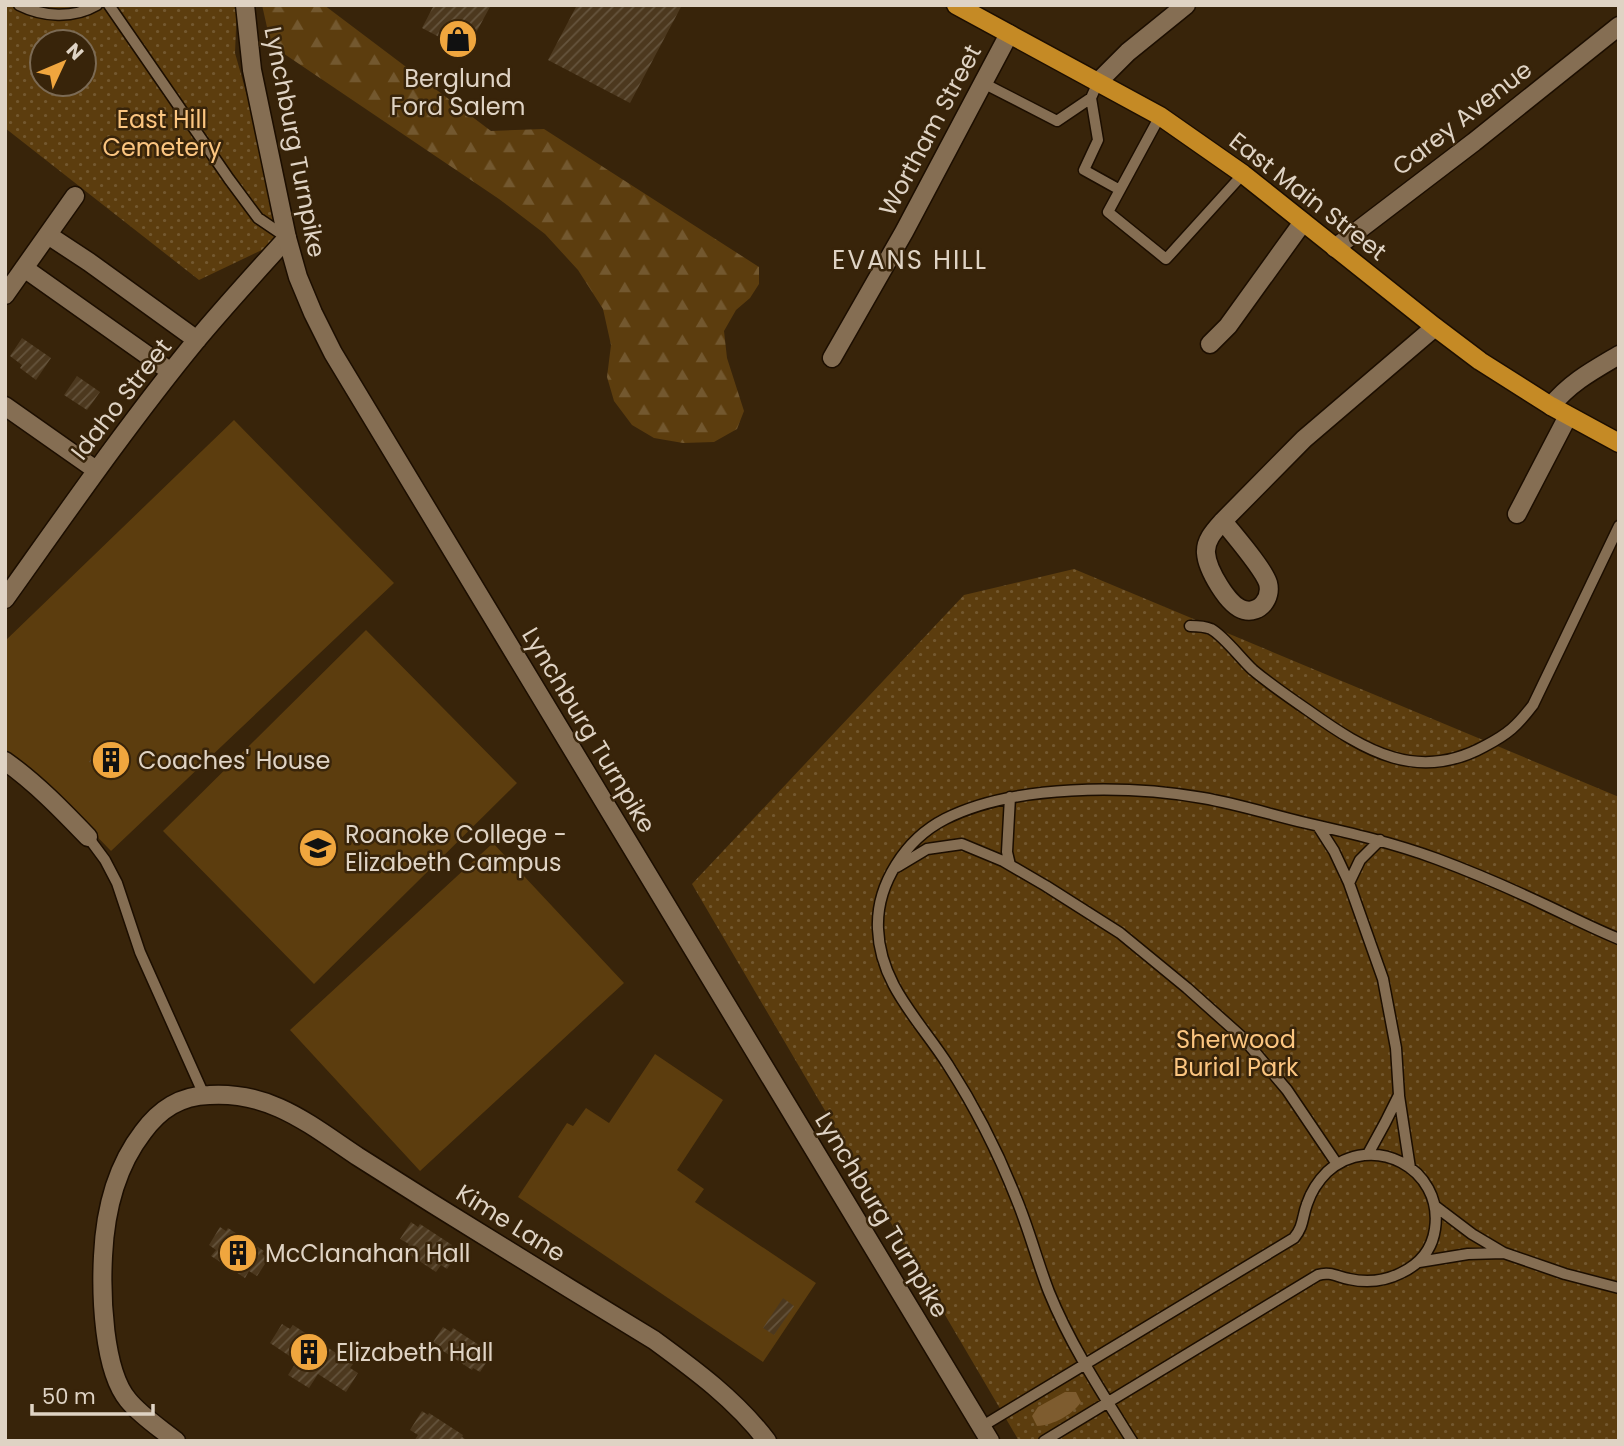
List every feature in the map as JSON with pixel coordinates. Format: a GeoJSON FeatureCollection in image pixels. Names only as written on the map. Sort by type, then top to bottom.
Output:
{"type":"FeatureCollection","features":[{"type":"Feature","properties":{"kind":"main road","name":"East Main Street"},"geometry":{"type":"LineString","coordinates":[[956,5],[1009,34],[1094,90],[1160,116],[1243,174],[1480,360],[1550,406],[1619,443]]}},
{"type":"Feature","properties":{"kind":"street","name":"Lynchburg Turnpike"},"geometry":{"type":"LineString","coordinates":[[245,5],[253,70],[286,237],[298,276],[332,353],[985,1434]]}},
{"type":"Feature","properties":{"kind":"street"},"geometry":{"type":"LineString","coordinates":[[1094,90],[1128,52],[1186,5]]}},
{"type":"Feature","properties":{"kind":"street","name":"Carey Avenue"},"geometry":{"type":"LineString","coordinates":[[1335,248],[1619,26]]}},
{"type":"Feature","properties":{"kind":"street","name":"Wortham Street"},"geometry":{"type":"LineString","coordinates":[[832,358],[904,232],[1009,34]]}},
{"type":"Feature","properties":{"kind":"street"},"geometry":{"type":"LineString","coordinates":[[5,295],[75,197]]}},
{"type":"Feature","properties":{"kind":"street"},"geometry":{"type":"LineString","coordinates":[[1210,344],[1228,326],[1303,222]]}},
{"type":"Feature","properties":{"kind":"street"},"geometry":{"type":"LineString","coordinates":[[48,235],[197,340]]}},
{"type":"Feature","properties":{"kind":"street","name":"Idaho Street"},"geometry":{"type":"LineString","coordinates":[[5,599],[96,470],[172,372],[286,237]]}},
{"type":"Feature","properties":{"kind":"street"},"geometry":{"type":"LineString","coordinates":[[24,268],[172,372]]}},
{"type":"Feature","properties":{"kind":"street"},"geometry":{"type":"LineString","coordinates":[[1223,521],[1268,583],[1266,602],[1253,611],[1236,606],[1213,574],[1206,554],[1212,533],[1223,521],[1304,439],[1435,327]]}},
{"type":"Feature","properties":{"kind":"street"},"geometry":{"type":"LineString","coordinates":[[1550,406],[1576,381],[1619,355]]}},
{"type":"Feature","properties":{"kind":"street"},"geometry":{"type":"LineString","coordinates":[[5,406],[96,470]]}},
{"type":"Feature","properties":{"kind":"street"},"geometry":{"type":"LineString","coordinates":[[1517,514],[1568,416]]}},
{"type":"Feature","properties":{"kind":"street"},"geometry":{"type":"LineString","coordinates":[[5,761],[61,808],[88,837]]}},
{"type":"Feature","properties":{"kind":"street","name":"Kime Lane"},"geometry":{"type":"LineString","coordinates":[[176,1441],[127,1399],[113,1373],[103,1289],[107,1219],[124,1161],[149,1123],[163,1109],[178,1101],[204,1095],[236,1094],[262,1100],[304,1121],[654,1340],[722,1392],[766,1441]]}},
{"type":"Feature","properties":{"kind":"lane"},"geometry":{"type":"LineString","coordinates":[[19,5],[44,14],[60,15],[76,13],[97,5]]}},
{"type":"Feature","properties":{"kind":"lane"},"geometry":{"type":"LineString","coordinates":[[109,5],[250,208],[258,218],[286,237]]}},
{"type":"Feature","properties":{"kind":"lane"},"geometry":{"type":"LineString","coordinates":[[983,83],[1057,121],[1094,90]]}},
{"type":"Feature","properties":{"kind":"lane"},"geometry":{"type":"LineString","coordinates":[[1094,90],[1098,140],[1084,170],[1120,190]]}},
{"type":"Feature","properties":{"kind":"lane"},"geometry":{"type":"LineString","coordinates":[[1160,116],[1108,212],[1166,259],[1243,174]]}},
{"type":"Feature","properties":{"kind":"lane"},"geometry":{"type":"LineString","coordinates":[[1190,626],[1201,626],[1215,632],[1278,690],[1355,742],[1404,761],[1429,764],[1450,761],[1506,735],[1520,723],[1532,705],[1619,526]]}},
{"type":"Feature","properties":{"kind":"lane"},"geometry":{"type":"LineString","coordinates":[[1132,1441],[1069,1337],[999,1156],[947,1063],[898,996],[888,974],[878,929],[879,909],[893,869],[912,842],[931,826],[974,806],[1010,797],[1044,792],[1102,790],[1202,798],[1380,840],[1433,857],[1501,885],[1617,939]]}},
{"type":"Feature","properties":{"kind":"lane"},"geometry":{"type":"LineString","coordinates":[[1010,797],[1007,852],[1010,865]]}},
{"type":"Feature","properties":{"kind":"lane"},"geometry":{"type":"LineString","coordinates":[[1318,826],[1334,851],[1349,883],[1383,979],[1396,1048],[1399,1095],[1410,1168]]}},
{"type":"Feature","properties":{"kind":"lane"},"geometry":{"type":"LineString","coordinates":[[88,837],[105,860],[117,883],[140,952],[204,1095]]}},
{"type":"Feature","properties":{"kind":"lane"},"geometry":{"type":"LineString","coordinates":[[1349,883],[1360,860],[1380,840]]}},
{"type":"Feature","properties":{"kind":"lane"},"geometry":{"type":"LineString","coordinates":[[893,869],[927,849],[962,844],[1010,865],[1120,933],[1243,1038],[1287,1090],[1337,1164]]}},
{"type":"Feature","properties":{"kind":"lane"},"geometry":{"type":"LineString","coordinates":[[1368,1154],[1399,1095]]}},
{"type":"Feature","properties":{"kind":"lane"},"geometry":{"type":"LineString","coordinates":[[985,1434],[1086,1365],[1294,1238],[1300,1230],[1306,1205],[1314,1188],[1324,1174],[1350,1157],[1368,1154],[1392,1158],[1410,1168],[1432,1194],[1437,1218],[1434,1238],[1419,1262],[1402,1273],[1388,1279],[1369,1282],[1329,1273],[1318,1275],[1044,1441]]}},
{"type":"Feature","properties":{"kind":"lane"},"geometry":{"type":"LineString","coordinates":[[1435,1206],[1472,1234],[1504,1253],[1565,1274],[1619,1288]]}},
{"type":"Feature","properties":{"kind":"lane"},"geometry":{"type":"LineString","coordinates":[[1419,1262],[1468,1254],[1504,1253]]}},
{"type":"Feature","properties":{"kind":"green space","name":"East Hill Cemetery"},"geometry":{"type":"Polygon","coordinates":[[[5,5],[237,5],[235,53],[287,238],[199,280],[5,128],[5,5]]]}},
{"type":"Feature","properties":{"kind":"green space"},"geometry":{"type":"Polygon","coordinates":[[[262,5],[324,5],[491,131],[544,129],[759,267],[759,284],[750,298],[736,310],[724,331],[727,358],[744,411],[737,429],[714,442],[683,443],[654,438],[632,425],[614,401],[607,377],[611,345],[603,309],[578,270],[545,234],[499,199],[271,45],[262,5]]]}},
{"type":"Feature","properties":{"kind":"green space"},"geometry":{"type":"Polygon","coordinates":[[[234,420],[394,583],[111,851],[40,778],[5,753],[5,641],[234,420]]]}},
{"type":"Feature","properties":{"kind":"green space","name":"Sherwood Burial Park"},"geometry":{"type":"Polygon","coordinates":[[[1074,569],[1619,797],[1619,1441],[1019,1441],[692,884],[964,595],[1074,569]]]}},
{"type":"Feature","properties":{"kind":"green space"},"geometry":{"type":"Polygon","coordinates":[[[366,630],[517,783],[314,984],[163,831],[366,630]]]}},
{"type":"Feature","properties":{"kind":"green space"},"geometry":{"type":"Polygon","coordinates":[[[493,843],[624,983],[420,1171],[290,1030],[493,843]]]}},
{"type":"Feature","properties":{"kind":"green space"},"geometry":{"type":"Polygon","coordinates":[[[655,1054],[723,1100],[677,1170],[704,1189],[695,1202],[816,1283],[763,1362],[518,1197],[567,1123],[573,1126],[586,1108],[609,1123],[655,1054]]]}},
{"type":"Feature","properties":{"kind":"shaded area"},"geometry":{"type":"Polygon","coordinates":[[[1065,1392],[1076,1392],[1081,1402],[1062,1419],[1037,1426],[1032,1416],[1038,1407],[1065,1392]]]}},
{"type":"Feature","properties":{"kind":"building","name":"Berglund Ford Salem"},"geometry":{"type":"Polygon","coordinates":[[[434,5],[491,5],[466,51],[422,28],[434,5]]]}},
{"type":"Feature","properties":{"kind":"building"},"geometry":{"type":"Polygon","coordinates":[[[577,5],[682,5],[630,103],[548,60],[577,5]]]}},
{"type":"Feature","properties":{"kind":"building"},"geometry":{"type":"Polygon","coordinates":[[[22,338],[51,358],[36,380],[10,356],[22,338]]]}},
{"type":"Feature","properties":{"kind":"building"},"geometry":{"type":"Polygon","coordinates":[[[77,376],[100,392],[87,410],[64,395],[77,376]]]}},
{"type":"Feature","properties":{"kind":"building","name":"Coaches' House"},"geometry":{"type":"Polygon","coordinates":[[[104,740],[132,758],[117,780],[89,762],[104,740]]]}},
{"type":"Feature","properties":{"kind":"building"},"geometry":{"type":"Polygon","coordinates":[[[411,1222],[418,1227],[420,1224],[452,1245],[450,1248],[458,1253],[447,1269],[441,1265],[436,1272],[404,1251],[409,1244],[400,1239],[411,1222]]]}},
{"type":"Feature","properties":{"kind":"building","name":"McClanahan Hall"},"geometry":{"type":"Polygon","coordinates":[[[220,1227],[226,1231],[228,1228],[264,1251],[262,1254],[269,1258],[257,1276],[249,1271],[245,1278],[211,1256],[216,1250],[209,1245],[220,1227]]]}},
{"type":"Feature","properties":{"kind":"building"},"geometry":{"type":"Polygon","coordinates":[[[783,1298],[794,1306],[774,1335],[763,1328],[783,1298]]]}},
{"type":"Feature","properties":{"kind":"building","name":"Elizabeth Hall"},"geometry":{"type":"Polygon","coordinates":[[[282,1324],[290,1329],[293,1325],[353,1364],[350,1368],[358,1373],[346,1392],[318,1374],[309,1388],[288,1375],[297,1361],[270,1343],[282,1324]]]}},
{"type":"Feature","properties":{"kind":"building"},"geometry":{"type":"Polygon","coordinates":[[[443,1327],[451,1332],[453,1328],[485,1349],[483,1353],[490,1357],[480,1372],[473,1368],[472,1370],[433,1342],[443,1327]]]}},
{"type":"Feature","properties":{"kind":"building"},"geometry":{"type":"Polygon","coordinates":[[[422,1411],[463,1435],[468,1441],[414,1441],[418,1435],[410,1430],[422,1411]]]}},
{"type":"Feature","properties":{"kind":"place","name":"Berglund Ford Salem"},"geometry":{"type":"Point","coordinates":[458,39]}},
{"type":"Feature","properties":{"kind":"place","name":"Coaches' House"},"geometry":{"type":"Point","coordinates":[111,760]}},
{"type":"Feature","properties":{"kind":"place","name":"Roanoke College - Elizabeth Campus"},"geometry":{"type":"Point","coordinates":[318,848]}},
{"type":"Feature","properties":{"kind":"place","name":"McClanahan Hall"},"geometry":{"type":"Point","coordinates":[238,1253]}},
{"type":"Feature","properties":{"kind":"place","name":"Elizabeth Hall"},"geometry":{"type":"Point","coordinates":[309,1352]}},
{"type":"Feature","properties":{"kind":"district","name":"EVANS HILL"},"geometry":{"type":"Point","coordinates":[910,260]}}]}
